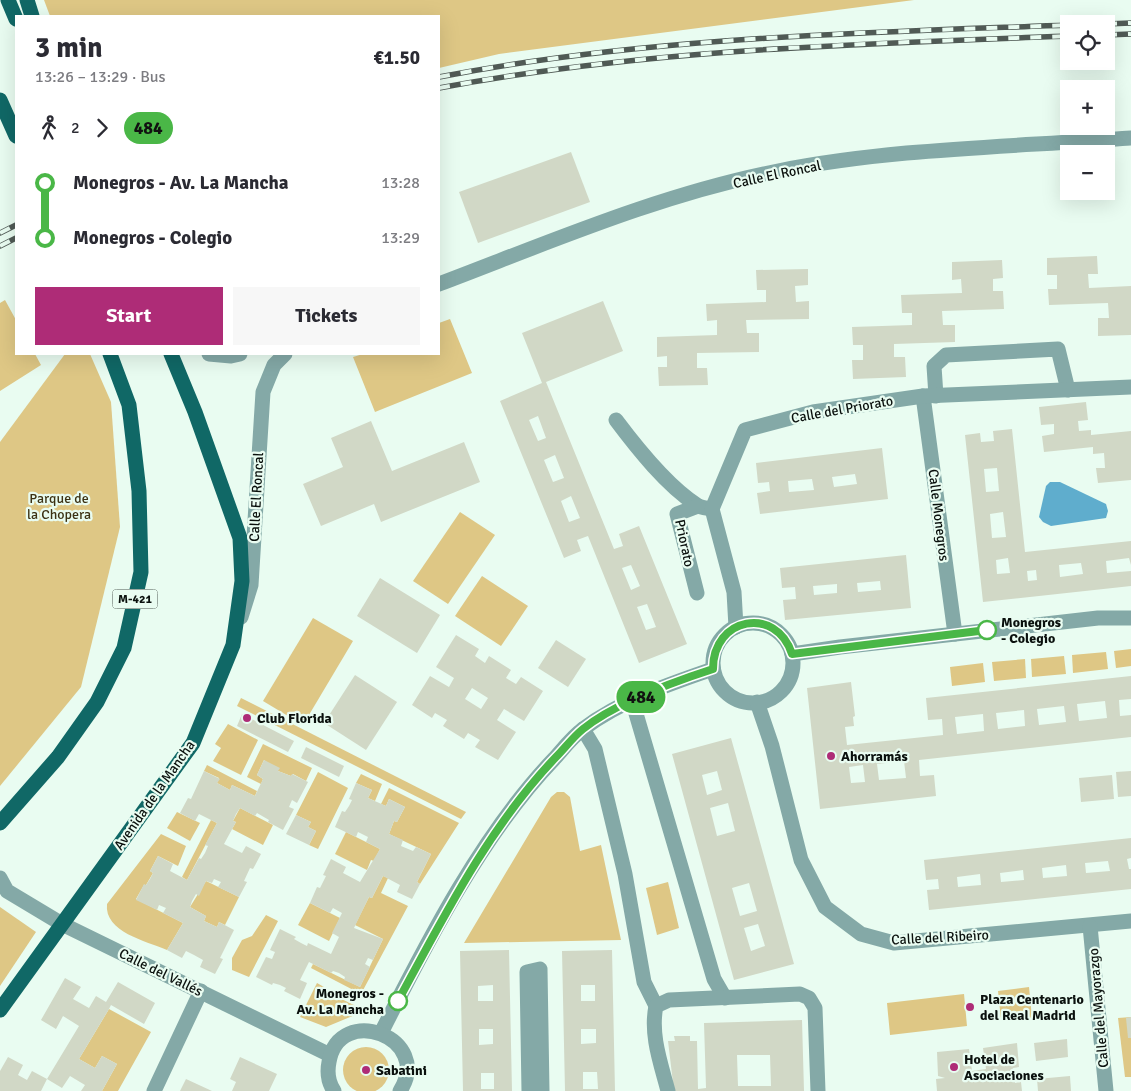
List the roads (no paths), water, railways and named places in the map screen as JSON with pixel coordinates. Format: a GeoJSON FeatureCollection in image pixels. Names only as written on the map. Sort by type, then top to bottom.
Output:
{"type":"FeatureCollection","features":[{"type":"Feature","properties":{"kind":"main road"},"geometry":{"type":"LineString","coordinates":[[8,0],[15,17]]}},
{"type":"Feature","properties":{"kind":"main road"},"geometry":{"type":"LineString","coordinates":[[27,0],[32,15]]}},
{"type":"Feature","properties":{"kind":"main road"},"geometry":{"type":"LineString","coordinates":[[0,100],[15,134]]}},
{"type":"Feature","properties":{"kind":"main road","name":"M-421"},"geometry":{"type":"LineString","coordinates":[[0,823],[58,756],[97,702],[124,648],[141,572],[139,490],[129,404],[110,355]]}},
{"type":"Feature","properties":{"kind":"main road","name":"Avenida de la Mancha"},"geometry":{"type":"LineString","coordinates":[[0,1010],[193,744],[233,645],[242,581],[240,538],[195,412],[171,355]]}},
{"type":"Feature","properties":{"kind":"street","name":"Calle El Roncal"},"geometry":{"type":"LineString","coordinates":[[440,284],[659,202],[778,171],[888,154],[1131,138]]}},
{"type":"Feature","properties":{"kind":"street"},"geometry":{"type":"LineString","coordinates":[[930,396],[934,366],[946,355],[1058,349],[1068,390]]}},
{"type":"Feature","properties":{"kind":"street"},"geometry":{"type":"LineString","coordinates":[[220,355],[236,355]]}},
{"type":"Feature","properties":{"kind":"street","name":"Calle El Roncal"},"geometry":{"type":"LineString","coordinates":[[233,645],[251,584],[262,392],[274,365],[284,355]]}},
{"type":"Feature","properties":{"kind":"street","name":"Calle del Priorato"},"geometry":{"type":"LineString","coordinates":[[705,508],[746,430],[813,412],[930,396],[1131,387]]}},
{"type":"Feature","properties":{"kind":"street","name":"Calle Monegros"},"geometry":{"type":"LineString","coordinates":[[930,396],[954,634]]}},
{"type":"Feature","properties":{"kind":"street"},"geometry":{"type":"LineString","coordinates":[[616,420],[640,452],[705,508],[734,592],[736,626]]}},
{"type":"Feature","properties":{"kind":"street","name":"Priorato"},"geometry":{"type":"LineString","coordinates":[[697,593],[677,514],[705,508]]}},
{"type":"Feature","properties":{"kind":"street"},"geometry":{"type":"LineString","coordinates":[[792,654],[1098,618],[1131,618]]}},
{"type":"Feature","properties":{"kind":"street"},"geometry":{"type":"LineString","coordinates":[[750,623],[767,626],[783,636],[792,654],[792,668],[787,683],[770,698],[757,702],[745,702],[728,694],[717,680],[713,669],[713,657],[717,644],[725,634],[736,626],[750,623]]}},
{"type":"Feature","properties":{"kind":"street"},"geometry":{"type":"LineString","coordinates":[[381,1033],[447,910],[501,824],[532,782],[583,729],[632,700],[713,669]]}},
{"type":"Feature","properties":{"kind":"street"},"geometry":{"type":"LineString","coordinates":[[632,700],[715,982],[724,998]]}},
{"type":"Feature","properties":{"kind":"street","name":"Calle del Ribeiro"},"geometry":{"type":"LineString","coordinates":[[757,702],[772,746],[801,860],[825,906],[861,934],[894,943],[1131,921]]}},
{"type":"Feature","properties":{"kind":"street"},"geometry":{"type":"LineString","coordinates":[[583,729],[595,749],[625,874],[644,982],[656,1006],[653,1018],[656,1042],[668,1091]]}},
{"type":"Feature","properties":{"kind":"street"},"geometry":{"type":"LineString","coordinates":[[0,832],[11,810]]}},
{"type":"Feature","properties":{"kind":"street","name":"Calle del Vallés"},"geometry":{"type":"LineString","coordinates":[[0,878],[8,891],[62,924],[330,1055]]}},
{"type":"Feature","properties":{"kind":"street","name":"Calle del Mayorazgo"},"geometry":{"type":"LineString","coordinates":[[1090,926],[1106,1091]]}},
{"type":"Feature","properties":{"kind":"street"},"geometry":{"type":"LineString","coordinates":[[529,1091],[527,972],[540,969],[542,1091]]}},
{"type":"Feature","properties":{"kind":"street"},"geometry":{"type":"LineString","coordinates":[[154,1091],[202,991]]}},
{"type":"Feature","properties":{"kind":"street"},"geometry":{"type":"LineString","coordinates":[[656,1006],[669,1000],[800,994],[809,998],[815,1008],[818,1091]]}},
{"type":"Feature","properties":{"kind":"street"},"geometry":{"type":"LineString","coordinates":[[334,1091],[330,1086],[327,1070],[330,1055],[345,1036],[357,1031],[369,1030],[381,1033],[397,1045],[406,1063],[406,1076],[402,1090]]}},
{"type":"Feature","properties":{"kind":"water"},"geometry":{"type":"Polygon","coordinates":[[[1050,482],[1060,482],[1106,504],[1108,511],[1106,518],[1051,526],[1043,522],[1039,517],[1046,486],[1050,482]]]}},
{"type":"Feature","properties":{"kind":"railway"},"geometry":{"type":"LineString","coordinates":[[1115,24],[1131,23]]}},
{"type":"Feature","properties":{"kind":"railway"},"geometry":{"type":"LineString","coordinates":[[440,77],[595,53],[674,45],[832,34],[1060,25]]}},
{"type":"Feature","properties":{"kind":"railway"},"geometry":{"type":"LineString","coordinates":[[1115,35],[1131,34]]}},
{"type":"Feature","properties":{"kind":"railway"},"geometry":{"type":"LineString","coordinates":[[440,88],[595,65],[752,50],[1060,36]]}},
{"type":"Feature","properties":{"kind":"railway"},"geometry":{"type":"LineString","coordinates":[[0,233],[15,226]]}},
{"type":"Feature","properties":{"kind":"railway"},"geometry":{"type":"LineString","coordinates":[[0,246],[15,238]]}},
{"type":"Feature","properties":{"kind":"place","name":"Monegros - Colegio"},"geometry":{"type":"Point","coordinates":[987,630]}},
{"type":"Feature","properties":{"kind":"place","name":"Club Florida"},"geometry":{"type":"Point","coordinates":[247,718]}},
{"type":"Feature","properties":{"kind":"place","name":"Ahorramás"},"geometry":{"type":"Point","coordinates":[831,756]}},
{"type":"Feature","properties":{"kind":"place","name":"Monegros - Av. La Mancha"},"geometry":{"type":"Point","coordinates":[398,1001]}},
{"type":"Feature","properties":{"kind":"place","name":"Plaza Centenario del Real Madrid"},"geometry":{"type":"Point","coordinates":[970,1007]}},
{"type":"Feature","properties":{"kind":"place","name":"Hotel de Asociaciones"},"geometry":{"type":"Point","coordinates":[954,1067]}},
{"type":"Feature","properties":{"kind":"place","name":"Sabatini"},"geometry":{"type":"Point","coordinates":[366,1070]}},
{"type":"Feature","properties":{"kind":"park label","name":"Parque de la Chopera"},"geometry":{"type":"Point","coordinates":[59,506]}}]}
